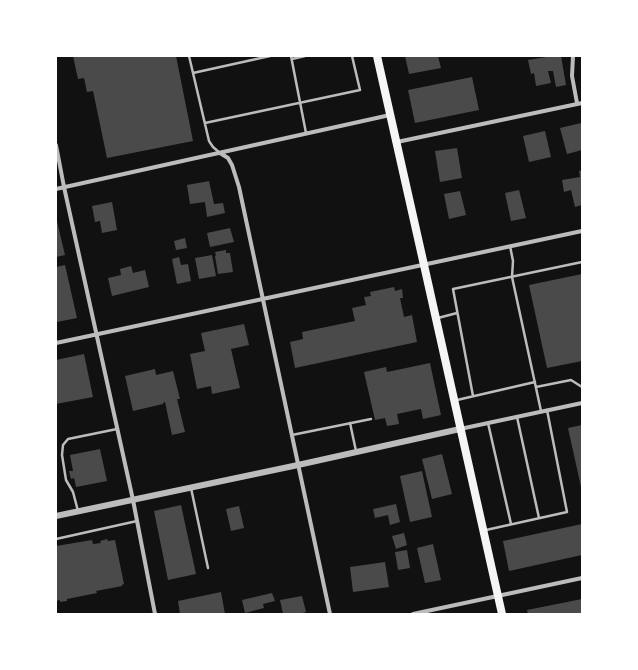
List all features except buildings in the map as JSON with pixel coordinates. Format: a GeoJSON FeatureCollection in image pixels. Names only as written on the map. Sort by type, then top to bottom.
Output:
{"type":"FeatureCollection","features":[{"type":"Feature","properties":{"kind":"main road"},"geometry":{"type":"LineString","coordinates":[[377,56],[502,614]]}},
{"type":"Feature","properties":{"kind":"street"},"geometry":{"type":"LineString","coordinates":[[396,142],[580,103],[572,76],[573,56]]}},
{"type":"Feature","properties":{"kind":"street"},"geometry":{"type":"LineString","coordinates":[[56,189],[390,115]]}},
{"type":"Feature","properties":{"kind":"street"},"geometry":{"type":"LineString","coordinates":[[56,145],[133,500],[156,614]]}},
{"type":"Feature","properties":{"kind":"street"},"geometry":{"type":"LineString","coordinates":[[220,153],[228,158],[232,165],[239,187],[330,614]]}},
{"type":"Feature","properties":{"kind":"street"},"geometry":{"type":"LineString","coordinates":[[56,343],[582,231]]}},
{"type":"Feature","properties":{"kind":"street"},"geometry":{"type":"LineString","coordinates":[[56,516],[582,403]]}},
{"type":"Feature","properties":{"kind":"street"},"geometry":{"type":"LineString","coordinates":[[412,614],[582,578]]}},
{"type":"Feature","properties":{"kind":"lane"},"geometry":{"type":"LineString","coordinates":[[189,56],[209,141],[220,153]]}},
{"type":"Feature","properties":{"kind":"lane"},"geometry":{"type":"LineString","coordinates":[[193,73],[270,56]]}},
{"type":"Feature","properties":{"kind":"lane"},"geometry":{"type":"LineString","coordinates":[[305,56],[291,58],[306,134]]}},
{"type":"Feature","properties":{"kind":"lane"},"geometry":{"type":"LineString","coordinates":[[204,123],[360,90],[352,56]]}},
{"type":"Feature","properties":{"kind":"lane"},"geometry":{"type":"LineString","coordinates":[[510,246],[513,261],[512,277],[541,412]]}},
{"type":"Feature","properties":{"kind":"lane"},"geometry":{"type":"LineString","coordinates":[[473,396],[453,289],[582,262]]}},
{"type":"Feature","properties":{"kind":"lane"},"geometry":{"type":"LineString","coordinates":[[436,318],[457,313]]}},
{"type":"Feature","properties":{"kind":"lane"},"geometry":{"type":"LineString","coordinates":[[536,387],[571,380],[582,387]]}},
{"type":"Feature","properties":{"kind":"lane"},"geometry":{"type":"LineString","coordinates":[[454,400],[535,382]]}},
{"type":"Feature","properties":{"kind":"lane"},"geometry":{"type":"LineString","coordinates":[[483,530],[567,512],[547,410]]}},
{"type":"Feature","properties":{"kind":"lane"},"geometry":{"type":"LineString","coordinates":[[517,417],[539,518]]}},
{"type":"Feature","properties":{"kind":"lane"},"geometry":{"type":"LineString","coordinates":[[292,435],[371,420]]}},
{"type":"Feature","properties":{"kind":"lane"},"geometry":{"type":"LineString","coordinates":[[350,423],[356,452]]}},
{"type":"Feature","properties":{"kind":"lane"},"geometry":{"type":"LineString","coordinates":[[488,423],[510,524]]}},
{"type":"Feature","properties":{"kind":"lane"},"geometry":{"type":"LineString","coordinates":[[78,511],[73,492],[66,480],[62,455],[63,445],[68,439],[117,429]]}},
{"type":"Feature","properties":{"kind":"lane"},"geometry":{"type":"LineString","coordinates":[[191,487],[208,568]]}},
{"type":"Feature","properties":{"kind":"lane"},"geometry":{"type":"LineString","coordinates":[[56,538],[137,521]]}}]}
